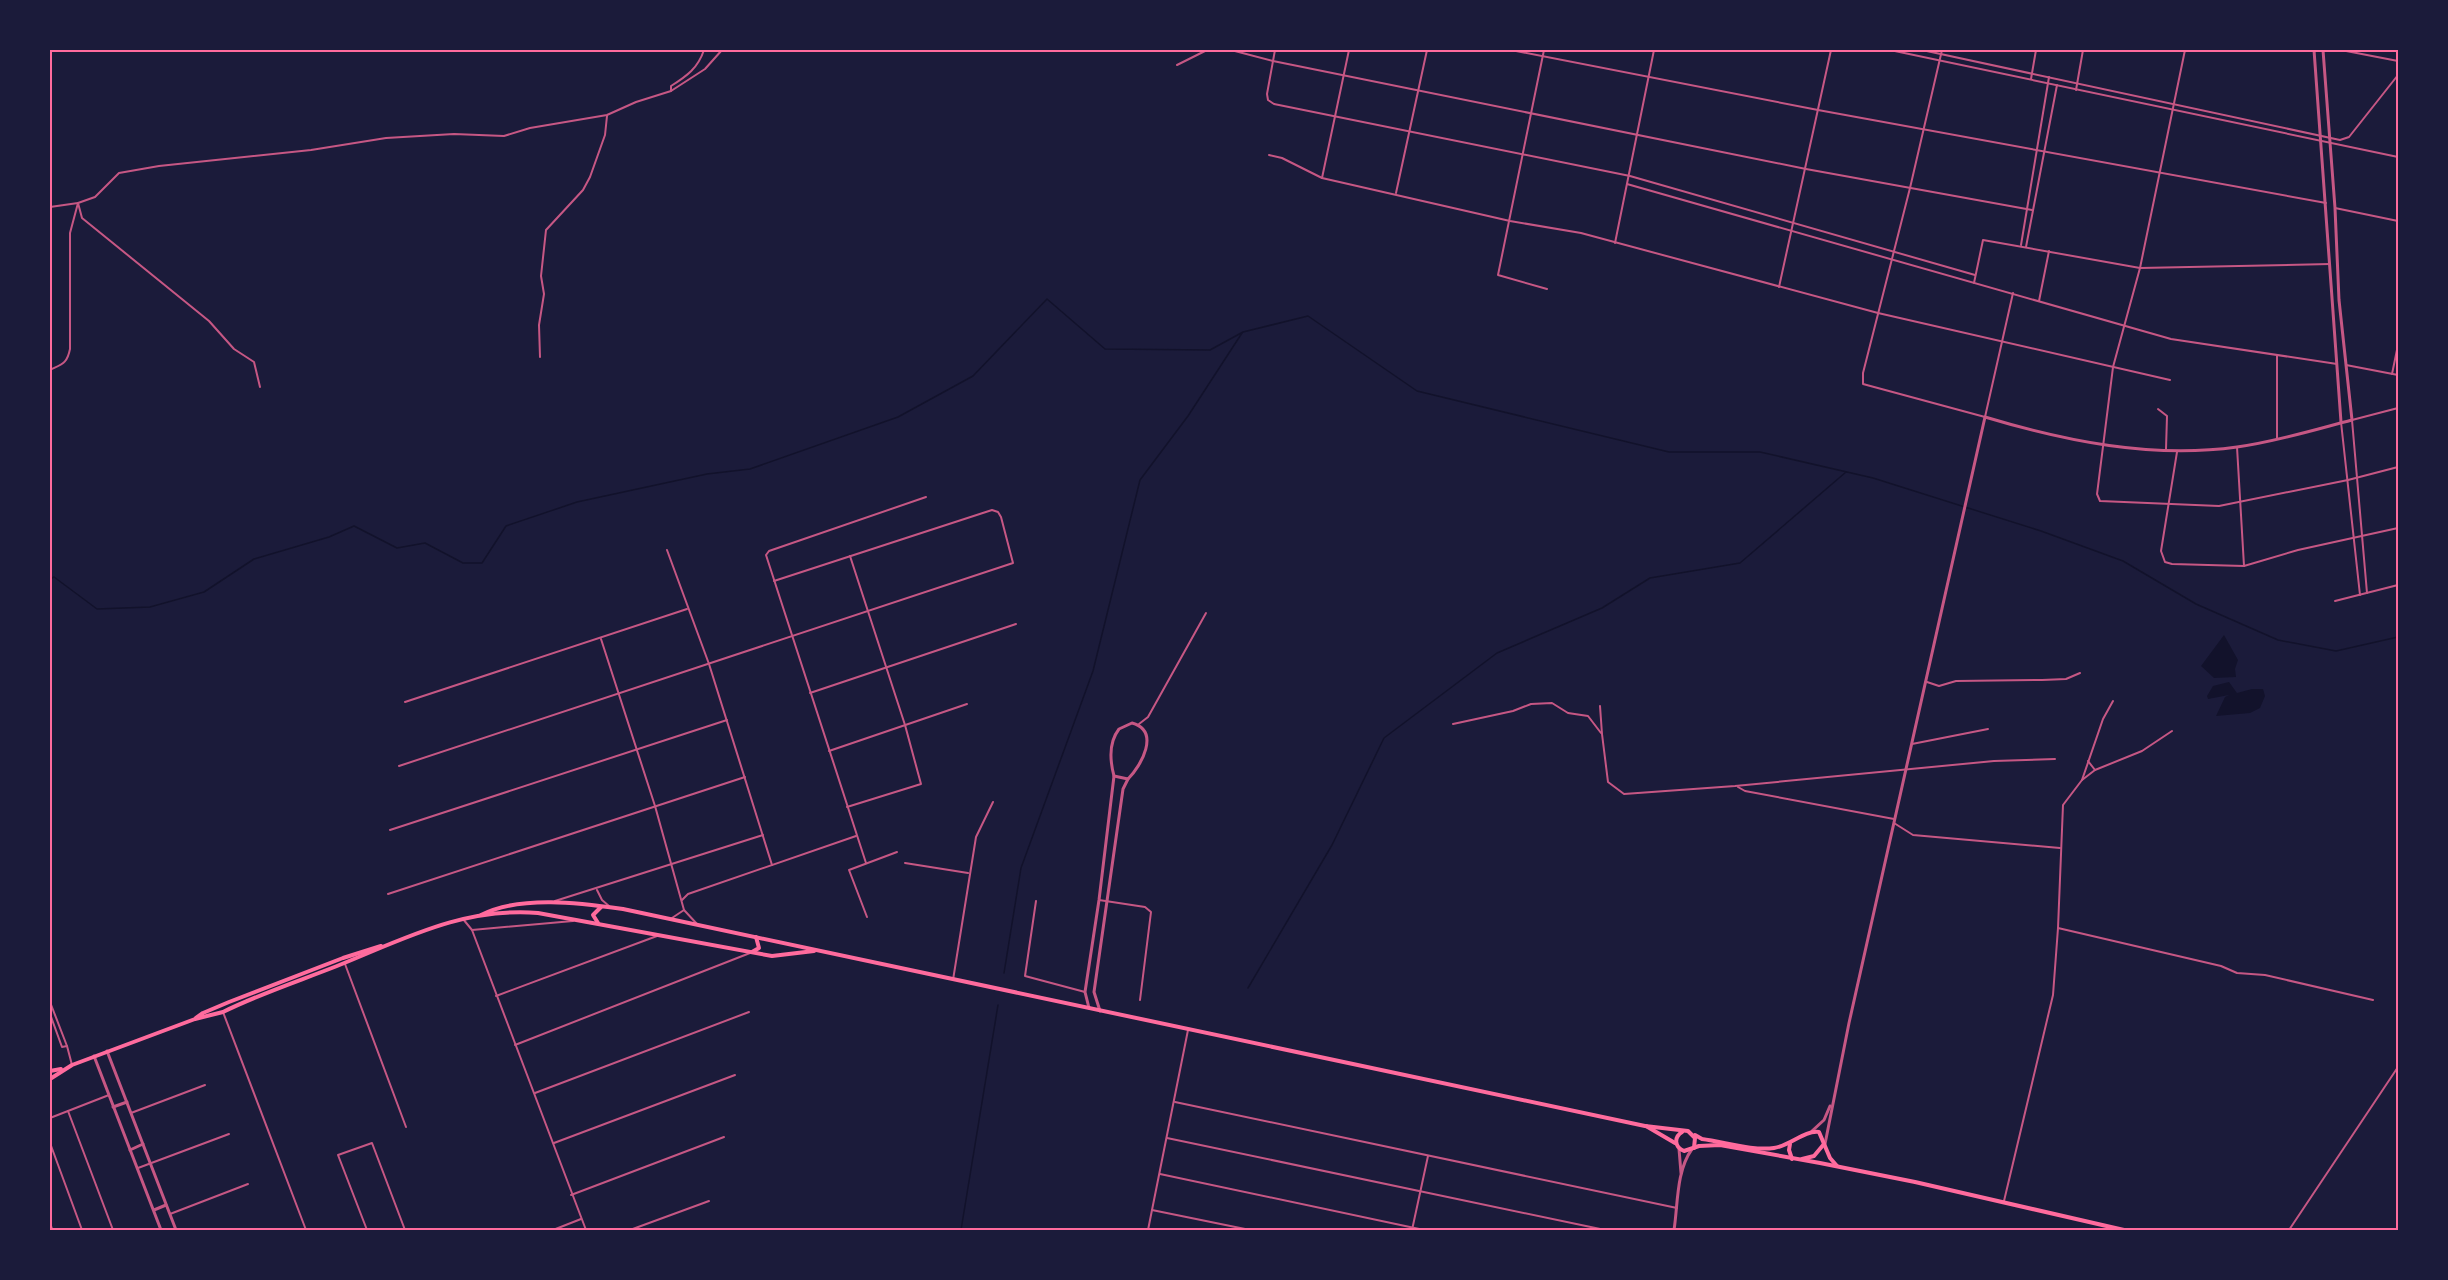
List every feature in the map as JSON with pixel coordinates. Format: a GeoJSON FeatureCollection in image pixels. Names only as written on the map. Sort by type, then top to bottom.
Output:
{"type":"FeatureCollection","features":[{"type":"Feature","properties":{"kind":"main road"},"geometry":{"type":"LineString","coordinates":[[481,915],[492,909],[510,905],[549,903],[610,907],[756,936],[953,980],[1645,1126],[1690,1132],[1702,1139],[1771,1148],[1791,1143],[1812,1131],[1821,1133],[1830,1158],[1837,1167]]}},
{"type":"Feature","properties":{"kind":"main road"},"geometry":{"type":"LineString","coordinates":[[601,925],[596,922],[593,915],[602,906]]}},
{"type":"Feature","properties":{"kind":"main road"},"geometry":{"type":"LineString","coordinates":[[50,1071],[62,1069],[195,1019],[223,1012],[382,946],[462,918],[523,912],[776,956],[816,950]]}},
{"type":"Feature","properties":{"kind":"main road"},"geometry":{"type":"LineString","coordinates":[[751,952],[759,948],[756,936]]}},
{"type":"Feature","properties":{"kind":"main road"},"geometry":{"type":"LineString","coordinates":[[195,1019],[209,1010],[248,994],[382,946]]}},
{"type":"Feature","properties":{"kind":"main road"},"geometry":{"type":"LineString","coordinates":[[304,973],[314,974]]}},
{"type":"Feature","properties":{"kind":"main road"},"geometry":{"type":"LineString","coordinates":[[246,1001],[248,994]]}},
{"type":"Feature","properties":{"kind":"main road"},"geometry":{"type":"LineString","coordinates":[[223,1012],[229,1002]]}},
{"type":"Feature","properties":{"kind":"main road"},"geometry":{"type":"LineString","coordinates":[[209,1010],[223,1012]]}},
{"type":"Feature","properties":{"kind":"main road"},"geometry":{"type":"LineString","coordinates":[[50,1079],[62,1069]]}},
{"type":"Feature","properties":{"kind":"main road"},"geometry":{"type":"LineString","coordinates":[[1645,1126],[1684,1151],[1720,1145],[1915,1182],[2124,1230]]}},
{"type":"Feature","properties":{"kind":"main road"},"geometry":{"type":"LineString","coordinates":[[1678,1146],[1677,1137],[1683,1131]]}},
{"type":"Feature","properties":{"kind":"main road"},"geometry":{"type":"LineString","coordinates":[[1693,1148],[1696,1140],[1694,1135]]}},
{"type":"Feature","properties":{"kind":"main road"},"geometry":{"type":"LineString","coordinates":[[1791,1143],[1789,1150],[1794,1159]]}},
{"type":"Feature","properties":{"kind":"main road"},"geometry":{"type":"LineString","coordinates":[[1794,1159],[1814,1156],[1825,1143]]}},
{"type":"Feature","properties":{"kind":"street"},"geometry":{"type":"LineString","coordinates":[[671,91],[671,86],[690,74],[700,61],[704,50]]}},
{"type":"Feature","properties":{"kind":"street"},"geometry":{"type":"LineString","coordinates":[[50,207],[78,203],[95,197],[119,173],[159,166],[311,150],[387,138],[454,134],[504,136],[530,128],[607,116],[636,102],[671,91],[705,69],[722,50]]}},
{"type":"Feature","properties":{"kind":"street"},"geometry":{"type":"LineString","coordinates":[[1177,65],[1207,50]]}},
{"type":"Feature","properties":{"kind":"street"},"geometry":{"type":"LineString","coordinates":[[1231,50],[1273,61],[1806,169],[2032,210]]}},
{"type":"Feature","properties":{"kind":"street"},"geometry":{"type":"LineString","coordinates":[[1275,50],[1268,100],[1274,104],[1630,176],[1975,275]]}},
{"type":"Feature","properties":{"kind":"street"},"geometry":{"type":"LineString","coordinates":[[1322,178],[1349,50]]}},
{"type":"Feature","properties":{"kind":"street"},"geometry":{"type":"LineString","coordinates":[[1396,194],[1427,50]]}},
{"type":"Feature","properties":{"kind":"street"},"geometry":{"type":"LineString","coordinates":[[1511,50],[1818,110],[2326,203]]}},
{"type":"Feature","properties":{"kind":"street"},"geometry":{"type":"LineString","coordinates":[[1544,50],[1498,275],[1546,289]]}},
{"type":"Feature","properties":{"kind":"street"},"geometry":{"type":"LineString","coordinates":[[1615,243],[1654,50]]}},
{"type":"Feature","properties":{"kind":"street"},"geometry":{"type":"LineString","coordinates":[[1779,288],[1831,50]]}},
{"type":"Feature","properties":{"kind":"street"},"geometry":{"type":"LineString","coordinates":[[1890,50],[2398,157]]}},
{"type":"Feature","properties":{"kind":"street"},"geometry":{"type":"LineString","coordinates":[[1922,50],[1941,52],[2340,140],[2349,137],[2398,75]]}},
{"type":"Feature","properties":{"kind":"street"},"geometry":{"type":"LineString","coordinates":[[2031,80],[2036,50]]}},
{"type":"Feature","properties":{"kind":"street"},"geometry":{"type":"LineString","coordinates":[[2076,90],[2083,50]]}},
{"type":"Feature","properties":{"kind":"street"},"geometry":{"type":"LineString","coordinates":[[2185,50],[2140,268],[2113,367],[2097,494],[2100,501],[2169,506],[2219,506],[2348,480],[2398,467]]}},
{"type":"Feature","properties":{"kind":"street"},"geometry":{"type":"LineString","coordinates":[[2314,50],[2315,90],[2322,141],[2341,422],[2360,595]]}},
{"type":"Feature","properties":{"kind":"street"},"geometry":{"type":"LineString","coordinates":[[2324,50],[2339,300],[2367,593]]}},
{"type":"Feature","properties":{"kind":"street"},"geometry":{"type":"LineString","coordinates":[[2341,50],[2398,62]]}},
{"type":"Feature","properties":{"kind":"street"},"geometry":{"type":"LineString","coordinates":[[1941,52],[1910,188],[1863,373],[1863,384],[2045,435],[2104,445],[2177,450],[2237,447],[2398,408]]}},
{"type":"Feature","properties":{"kind":"street"},"geometry":{"type":"LineString","coordinates":[[2314,69],[2320,74],[2324,70]]}},
{"type":"Feature","properties":{"kind":"street"},"geometry":{"type":"LineString","coordinates":[[2021,245],[2049,77]]}},
{"type":"Feature","properties":{"kind":"street"},"geometry":{"type":"LineString","coordinates":[[2026,247],[2042,152],[2057,85]]}},
{"type":"Feature","properties":{"kind":"street"},"geometry":{"type":"LineString","coordinates":[[2315,90],[2319,86],[2325,89]]}},
{"type":"Feature","properties":{"kind":"street"},"geometry":{"type":"LineString","coordinates":[[540,357],[539,325],[544,294],[541,276],[546,230],[583,190],[590,177],[605,135],[607,116]]}},
{"type":"Feature","properties":{"kind":"street"},"geometry":{"type":"LineString","coordinates":[[1269,155],[1282,158],[1322,178],[1510,221],[1581,233],[1878,313],[2170,380]]}},
{"type":"Feature","properties":{"kind":"street"},"geometry":{"type":"LineString","coordinates":[[1628,184],[2171,339],[2337,364]]}},
{"type":"Feature","properties":{"kind":"street"},"geometry":{"type":"LineString","coordinates":[[50,370],[64,365],[68,360],[70,349],[70,233],[78,203]]}},
{"type":"Feature","properties":{"kind":"street"},"geometry":{"type":"LineString","coordinates":[[78,203],[82,218],[209,321],[234,349],[254,362],[260,387]]}},
{"type":"Feature","properties":{"kind":"street"},"geometry":{"type":"LineString","coordinates":[[2335,208],[2398,221]]}},
{"type":"Feature","properties":{"kind":"street"},"geometry":{"type":"LineString","coordinates":[[2328,228],[2332,229],[2336,226]]}},
{"type":"Feature","properties":{"kind":"street"},"geometry":{"type":"LineString","coordinates":[[1974,283],[1983,240],[2140,268],[2330,264]]}},
{"type":"Feature","properties":{"kind":"street"},"geometry":{"type":"LineString","coordinates":[[2329,242],[2337,241]]}},
{"type":"Feature","properties":{"kind":"street"},"geometry":{"type":"LineString","coordinates":[[2039,301],[2049,251]]}},
{"type":"Feature","properties":{"kind":"street"},"geometry":{"type":"LineString","coordinates":[[2331,284],[2335,286],[2338,283]]}},
{"type":"Feature","properties":{"kind":"street"},"geometry":{"type":"LineString","coordinates":[[1825,1143],[1894,821],[2013,293]]}},
{"type":"Feature","properties":{"kind":"street"},"geometry":{"type":"LineString","coordinates":[[2332,300],[2336,298],[2339,300]]}},
{"type":"Feature","properties":{"kind":"street"},"geometry":{"type":"LineString","coordinates":[[2392,374],[2398,345]]}},
{"type":"Feature","properties":{"kind":"street"},"geometry":{"type":"LineString","coordinates":[[2277,355],[2277,439]]}},
{"type":"Feature","properties":{"kind":"street"},"geometry":{"type":"LineString","coordinates":[[2346,365],[2398,375]]}},
{"type":"Feature","properties":{"kind":"street"},"geometry":{"type":"LineString","coordinates":[[2158,409],[2168,416],[2166,449]]}},
{"type":"Feature","properties":{"kind":"street"},"geometry":{"type":"LineString","coordinates":[[2237,447],[2244,566]]}},
{"type":"Feature","properties":{"kind":"street"},"geometry":{"type":"LineString","coordinates":[[2177,450],[2161,551],[2165,562],[2244,566],[2298,550],[2398,528]]}},
{"type":"Feature","properties":{"kind":"street"},"geometry":{"type":"LineString","coordinates":[[866,863],[766,555],[769,551],[926,497]]}},
{"type":"Feature","properties":{"kind":"street"},"geometry":{"type":"LineString","coordinates":[[399,766],[1013,563],[998,512],[992,510],[774,581]]}},
{"type":"Feature","properties":{"kind":"street"},"geometry":{"type":"LineString","coordinates":[[667,550],[709,664],[772,865]]}},
{"type":"Feature","properties":{"kind":"street"},"geometry":{"type":"LineString","coordinates":[[847,807],[921,783],[905,725],[850,556]]}},
{"type":"Feature","properties":{"kind":"street"},"geometry":{"type":"LineString","coordinates":[[2335,601],[2398,585]]}},
{"type":"Feature","properties":{"kind":"street"},"geometry":{"type":"LineString","coordinates":[[405,702],[601,639],[688,608]]}},
{"type":"Feature","properties":{"kind":"street"},"geometry":{"type":"LineString","coordinates":[[1138,724],[1148,717],[1206,613]]}},
{"type":"Feature","properties":{"kind":"street"},"geometry":{"type":"LineString","coordinates":[[810,693],[1016,624]]}},
{"type":"Feature","properties":{"kind":"street"},"geometry":{"type":"LineString","coordinates":[[601,639],[655,806],[684,910],[698,924]]}},
{"type":"Feature","properties":{"kind":"street"},"geometry":{"type":"LineString","coordinates":[[1926,681],[1940,686],[1956,681],[2066,679],[2080,673]]}},
{"type":"Feature","properties":{"kind":"street"},"geometry":{"type":"LineString","coordinates":[[2082,780],[2103,719],[2113,701]]}},
{"type":"Feature","properties":{"kind":"street"},"geometry":{"type":"LineString","coordinates":[[1453,724],[1513,711],[1531,704],[1549,703],[1568,713],[1588,716],[1602,734]]}},
{"type":"Feature","properties":{"kind":"street"},"geometry":{"type":"LineString","coordinates":[[829,751],[967,704]]}},
{"type":"Feature","properties":{"kind":"street"},"geometry":{"type":"LineString","coordinates":[[1600,706],[1608,782],[1624,794],[1906,771],[1995,761],[2055,759]]}},
{"type":"Feature","properties":{"kind":"street"},"geometry":{"type":"LineString","coordinates":[[390,830],[727,720]]}},
{"type":"Feature","properties":{"kind":"street"},"geometry":{"type":"LineString","coordinates":[[1089,1008],[1085,992],[1114,776],[1111,760],[1114,734],[1124,725],[1132,723],[1138,724],[1145,733],[1147,744],[1144,758],[1123,789],[1094,992],[1100,1011]]}},
{"type":"Feature","properties":{"kind":"street"},"geometry":{"type":"LineString","coordinates":[[1912,744],[1988,729]]}},
{"type":"Feature","properties":{"kind":"street"},"geometry":{"type":"LineString","coordinates":[[2003,1204],[2053,995],[2063,805],[2082,780],[2095,771],[2142,751],[2172,731]]}},
{"type":"Feature","properties":{"kind":"street"},"geometry":{"type":"LineString","coordinates":[[2087,760],[2095,771]]}},
{"type":"Feature","properties":{"kind":"street"},"geometry":{"type":"LineString","coordinates":[[1114,776],[1128,779]]}},
{"type":"Feature","properties":{"kind":"street"},"geometry":{"type":"LineString","coordinates":[[388,894],[745,777]]}},
{"type":"Feature","properties":{"kind":"street"},"geometry":{"type":"LineString","coordinates":[[1735,786],[1745,791],[1894,821],[1912,835],[2060,848]]}},
{"type":"Feature","properties":{"kind":"street"},"geometry":{"type":"LineString","coordinates":[[953,980],[976,837],[993,802]]}},
{"type":"Feature","properties":{"kind":"street"},"geometry":{"type":"LineString","coordinates":[[549,903],[597,890],[763,835]]}},
{"type":"Feature","properties":{"kind":"street"},"geometry":{"type":"LineString","coordinates":[[682,900],[688,894],[856,836]]}},
{"type":"Feature","properties":{"kind":"street"},"geometry":{"type":"LineString","coordinates":[[1106,844],[1114,846]]}},
{"type":"Feature","properties":{"kind":"street"},"geometry":{"type":"LineString","coordinates":[[867,918],[849,870],[897,852]]}},
{"type":"Feature","properties":{"kind":"street"},"geometry":{"type":"LineString","coordinates":[[906,863],[969,873]]}},
{"type":"Feature","properties":{"kind":"street"},"geometry":{"type":"LineString","coordinates":[[597,890],[602,900],[610,907]]}},
{"type":"Feature","properties":{"kind":"street"},"geometry":{"type":"LineString","coordinates":[[1099,900],[1145,907],[1151,912],[1140,1000]]}},
{"type":"Feature","properties":{"kind":"street"},"geometry":{"type":"LineString","coordinates":[[1036,901],[1025,976],[1085,992]]}},
{"type":"Feature","properties":{"kind":"street"},"geometry":{"type":"LineString","coordinates":[[671,919],[684,910]]}},
{"type":"Feature","properties":{"kind":"street"},"geometry":{"type":"LineString","coordinates":[[462,918],[472,930],[586,1230]]}},
{"type":"Feature","properties":{"kind":"street"},"geometry":{"type":"LineString","coordinates":[[472,930],[573,921]]}},
{"type":"Feature","properties":{"kind":"street"},"geometry":{"type":"LineString","coordinates":[[2058,928],[2221,966],[2237,973],[2265,975],[2373,1000]]}},
{"type":"Feature","properties":{"kind":"street"},"geometry":{"type":"LineString","coordinates":[[496,996],[657,936]]}},
{"type":"Feature","properties":{"kind":"street"},"geometry":{"type":"LineString","coordinates":[[515,1045],[751,952]]}},
{"type":"Feature","properties":{"kind":"street"},"geometry":{"type":"LineString","coordinates":[[345,963],[406,1127]]}},
{"type":"Feature","properties":{"kind":"street"},"geometry":{"type":"LineString","coordinates":[[1089,967],[1097,968]]}},
{"type":"Feature","properties":{"kind":"street"},"geometry":{"type":"LineString","coordinates":[[50,1002],[72,1065]]}},
{"type":"Feature","properties":{"kind":"street"},"geometry":{"type":"LineString","coordinates":[[223,1012],[306,1230]]}},
{"type":"Feature","properties":{"kind":"street"},"geometry":{"type":"LineString","coordinates":[[534,1093],[749,1012]]}},
{"type":"Feature","properties":{"kind":"street"},"geometry":{"type":"LineString","coordinates":[[50,1014],[62,1047],[67,1046]]}},
{"type":"Feature","properties":{"kind":"street"},"geometry":{"type":"LineString","coordinates":[[1148,1230],[1188,1030]]}},
{"type":"Feature","properties":{"kind":"street"},"geometry":{"type":"LineString","coordinates":[[107,1051],[176,1230]]}},
{"type":"Feature","properties":{"kind":"street"},"geometry":{"type":"LineString","coordinates":[[94,1056],[161,1230]]}},
{"type":"Feature","properties":{"kind":"street"},"geometry":{"type":"LineString","coordinates":[[2289,1230],[2398,1067]]}},
{"type":"Feature","properties":{"kind":"street"},"geometry":{"type":"LineString","coordinates":[[554,1143],[735,1075]]}},
{"type":"Feature","properties":{"kind":"street"},"geometry":{"type":"LineString","coordinates":[[131,1113],[205,1085]]}},
{"type":"Feature","properties":{"kind":"street"},"geometry":{"type":"LineString","coordinates":[[50,1118],[109,1095]]}},
{"type":"Feature","properties":{"kind":"street"},"geometry":{"type":"LineString","coordinates":[[113,1107],[127,1102]]}},
{"type":"Feature","properties":{"kind":"street"},"geometry":{"type":"LineString","coordinates":[[1175,1102],[1677,1208]]}},
{"type":"Feature","properties":{"kind":"street"},"geometry":{"type":"LineString","coordinates":[[1812,1131],[1824,1120],[1832,1102]]}},
{"type":"Feature","properties":{"kind":"street"},"geometry":{"type":"LineString","coordinates":[[68,1111],[113,1230]]}},
{"type":"Feature","properties":{"kind":"street"},"geometry":{"type":"LineString","coordinates":[[138,1168],[229,1134]]}},
{"type":"Feature","properties":{"kind":"street"},"geometry":{"type":"LineString","coordinates":[[571,1195],[724,1137]]}},
{"type":"Feature","properties":{"kind":"street"},"geometry":{"type":"LineString","coordinates":[[1167,1138],[1605,1230]]}},
{"type":"Feature","properties":{"kind":"street"},"geometry":{"type":"LineString","coordinates":[[50,1143],[82,1230]]}},
{"type":"Feature","properties":{"kind":"street"},"geometry":{"type":"LineString","coordinates":[[367,1230],[338,1155],[372,1143],[405,1230]]}},
{"type":"Feature","properties":{"kind":"street"},"geometry":{"type":"LineString","coordinates":[[130,1149],[143,1144]]}},
{"type":"Feature","properties":{"kind":"street"},"geometry":{"type":"LineString","coordinates":[[1678,1146],[1681,1174]]}},
{"type":"Feature","properties":{"kind":"street"},"geometry":{"type":"LineString","coordinates":[[1674,1230],[1684,1160],[1693,1148]]}},
{"type":"Feature","properties":{"kind":"street"},"geometry":{"type":"LineString","coordinates":[[1413,1229],[1428,1156]]}},
{"type":"Feature","properties":{"kind":"street"},"geometry":{"type":"LineString","coordinates":[[1160,1173],[1424,1230]]}},
{"type":"Feature","properties":{"kind":"street"},"geometry":{"type":"LineString","coordinates":[[170,1214],[248,1184]]}},
{"type":"Feature","properties":{"kind":"street"},"geometry":{"type":"LineString","coordinates":[[630,1230],[709,1201]]}},
{"type":"Feature","properties":{"kind":"street"},"geometry":{"type":"LineString","coordinates":[[154,1210],[166,1205]]}},
{"type":"Feature","properties":{"kind":"street"},"geometry":{"type":"LineString","coordinates":[[1152,1210],[1250,1230]]}},
{"type":"Feature","properties":{"kind":"street"},"geometry":{"type":"LineString","coordinates":[[553,1230],[581,1219]]}},
{"type":"Feature","properties":{"kind":"shaded area"},"geometry":{"type":"Polygon","coordinates":[[[2224,635],[2238,660],[2235,669],[2236,677],[2214,678],[2201,666],[2224,635]]]}},
{"type":"Feature","properties":{"kind":"shaded area"},"geometry":{"type":"Polygon","coordinates":[[[2229,682],[2237,693],[2263,689],[2265,696],[2260,708],[2250,713],[2216,716],[2225,697],[2229,695],[2208,699],[2207,696],[2213,686],[2229,682]]]}},
{"type":"Feature","properties":{"kind":"waterway"},"geometry":{"type":"LineString","coordinates":[[50,579],[54,577],[97,609],[150,607],[204,592],[254,559],[329,537],[354,526],[397,548],[425,543],[463,563],[482,563],[506,526],[577,502],[707,474],[750,469],[898,417],[973,376],[1047,299],[1105,349],[1210,350],[1243,332],[1308,316],[1417,391],[1669,452],[1760,452],[1873,478],[2041,531],[2123,561],[2196,604],[2278,640],[2336,651],[2398,637]]}},
{"type":"Feature","properties":{"kind":"waterway"},"geometry":{"type":"LineString","coordinates":[[1004,973],[1021,868],[1093,671],[1140,480],[1188,416],[1242,333]]}},
{"type":"Feature","properties":{"kind":"waterway"},"geometry":{"type":"LineString","coordinates":[[1248,988],[1332,845],[1384,738],[1497,653],[1602,608],[1650,578],[1740,563],[1846,472]]}},
{"type":"Feature","properties":{"kind":"waterway"},"geometry":{"type":"LineString","coordinates":[[961,1230],[998,1005]]}}]}
